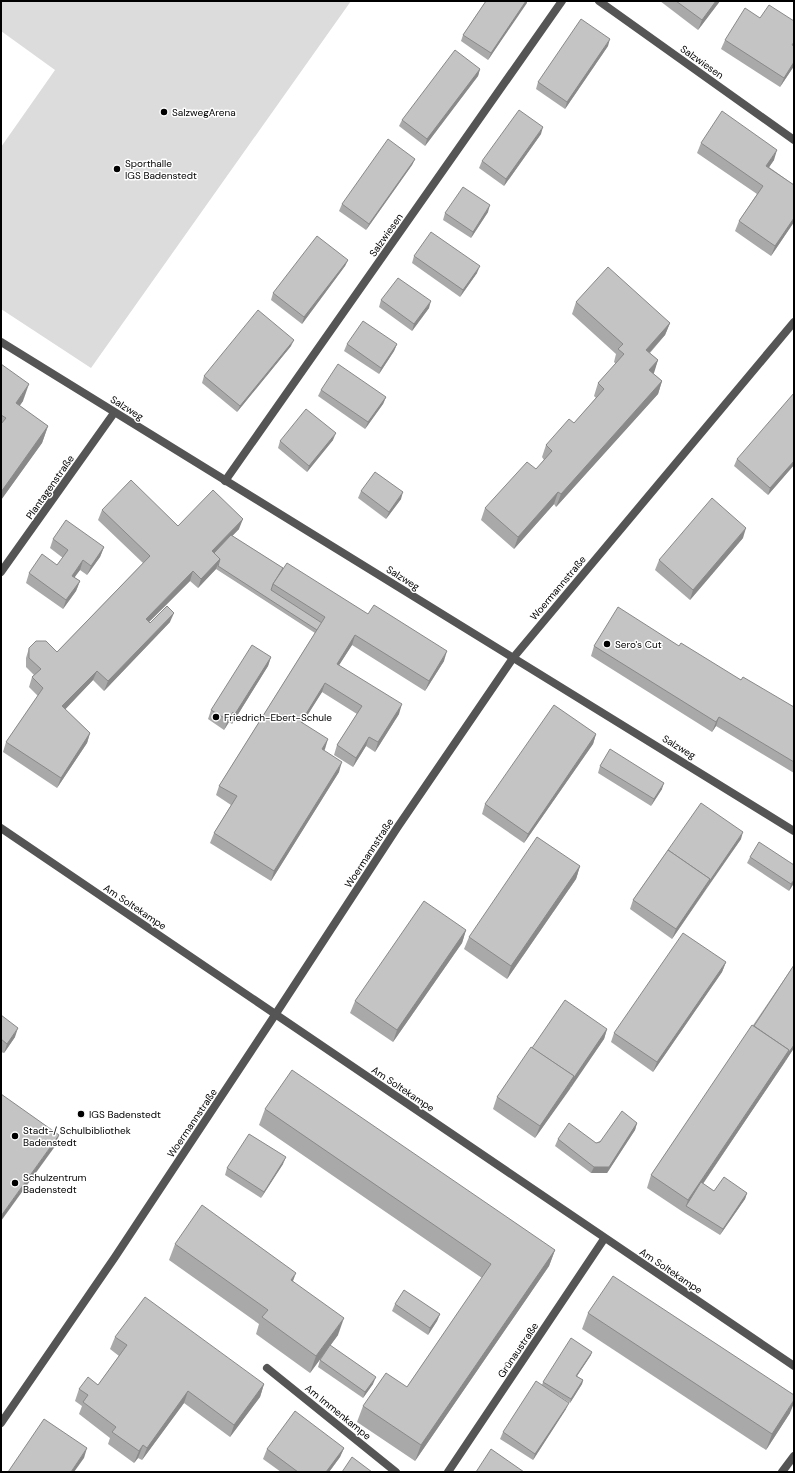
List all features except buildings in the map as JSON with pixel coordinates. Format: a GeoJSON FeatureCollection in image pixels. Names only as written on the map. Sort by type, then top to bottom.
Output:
{"type":"FeatureCollection","features":[{"type":"Feature","properties":{"kind":"street","name":"Salzwiesen"},"geometry":{"type":"LineString","coordinates":[[225,481],[562,1]]}},
{"type":"Feature","properties":{"kind":"street","name":"Salzwiesen"},"geometry":{"type":"LineString","coordinates":[[599,1],[794,140]]}},
{"type":"Feature","properties":{"kind":"street","name":"Woermannstraße"},"geometry":{"type":"LineString","coordinates":[[1,1423],[115,1257],[406,815],[513,658],[794,322]]}},
{"type":"Feature","properties":{"kind":"street","name":"Salzweg"},"geometry":{"type":"LineString","coordinates":[[1,342],[794,831]]}},
{"type":"Feature","properties":{"kind":"street","name":"Plantagenstraße"},"geometry":{"type":"LineString","coordinates":[[1,572],[114,413]]}},
{"type":"Feature","properties":{"kind":"street","name":"Am Soltekampe"},"geometry":{"type":"LineString","coordinates":[[1,828],[604,1239],[794,1366]]}},
{"type":"Feature","properties":{"kind":"street","name":"Grünaustraße"},"geometry":{"type":"LineString","coordinates":[[448,1472],[604,1239]]}},
{"type":"Feature","properties":{"kind":"street","name":"Am Immenkampe"},"geometry":{"type":"LineString","coordinates":[[267,1368],[396,1472]]}},
{"type":"Feature","properties":{"kind":"street"},"geometry":{"type":"LineString","coordinates":[[782,1472],[794,1456]]}},
{"type":"Feature","properties":{"kind":"shaded area","name":"Sporthalle IGS Badenstedt"},"geometry":{"type":"Polygon","coordinates":[[[1,1],[351,1],[91,368],[1,309],[1,147],[55,70],[1,31],[1,1]]]}},
{"type":"Feature","properties":{"kind":"place","name":"SalzwegArena"},"geometry":{"type":"Point","coordinates":[164,112]}},
{"type":"Feature","properties":{"kind":"place","name":"Sporthalle IGS Badenstedt"},"geometry":{"type":"Point","coordinates":[117,169]}},
{"type":"Feature","properties":{"kind":"place","name":"Sero's Cut"},"geometry":{"type":"Point","coordinates":[607,644]}},
{"type":"Feature","properties":{"kind":"place","name":"Friedrich-Ebert-Schule"},"geometry":{"type":"Point","coordinates":[216,717]}},
{"type":"Feature","properties":{"kind":"place","name":"IGS Badenstedt"},"geometry":{"type":"Point","coordinates":[81,1114]}},
{"type":"Feature","properties":{"kind":"place","name":"Stadt-/ Schulbibliothek Badenstedt"},"geometry":{"type":"Point","coordinates":[15,1136]}},
{"type":"Feature","properties":{"kind":"place","name":"Schulzentrum Badenstedt"},"geometry":{"type":"Point","coordinates":[15,1183]}}]}
